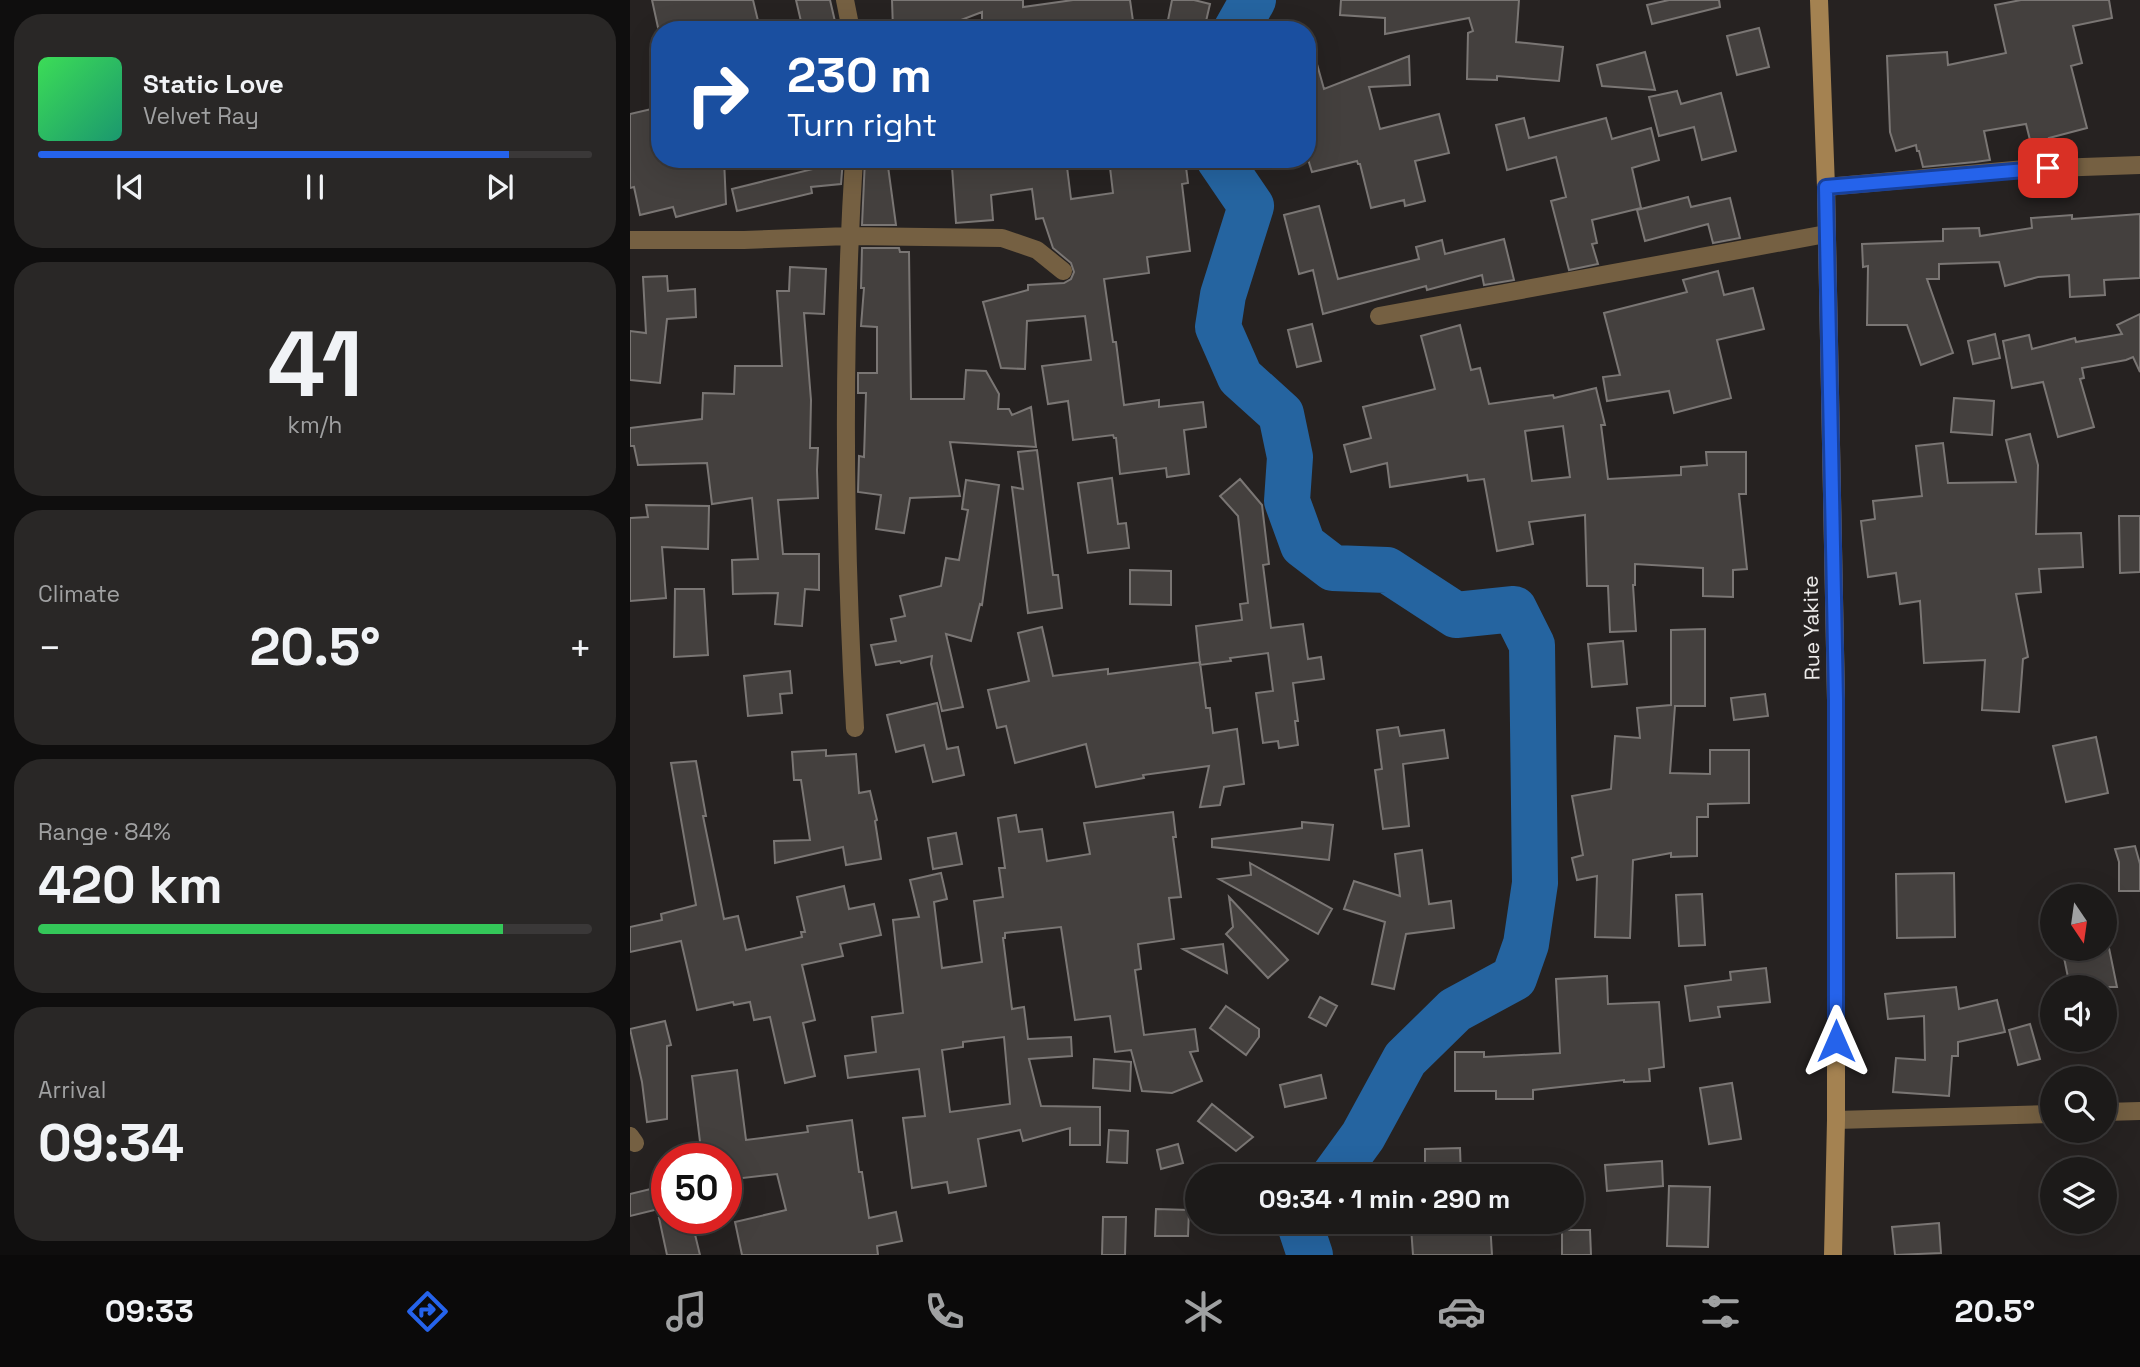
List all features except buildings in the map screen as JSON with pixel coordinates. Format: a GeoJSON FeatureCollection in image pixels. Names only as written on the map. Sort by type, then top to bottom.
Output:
{"type":"FeatureCollection","features":[{"type":"Feature","properties":{"kind":"main road","name":"Rue Yakite"},"geometry":{"type":"LineString","coordinates":[[1819,0],[1826,187],[1836,700],[1836,1120],[1833,1255]]}},
{"type":"Feature","properties":{"kind":"street"},"geometry":{"type":"LineString","coordinates":[[845,0],[849,21]]}},
{"type":"Feature","properties":{"kind":"street"},"geometry":{"type":"LineString","coordinates":[[1826,187],[2025,169],[2140,165]]}},
{"type":"Feature","properties":{"kind":"street"},"geometry":{"type":"LineString","coordinates":[[853,168],[846,351],[848,606],[855,728]]}},
{"type":"Feature","properties":{"kind":"street"},"geometry":{"type":"LineString","coordinates":[[1380,316],[1826,234]]}},
{"type":"Feature","properties":{"kind":"street"},"geometry":{"type":"LineString","coordinates":[[630,240],[849,236],[1002,238],[1037,250],[1063,271]]}},
{"type":"Feature","properties":{"kind":"street"},"geometry":{"type":"LineString","coordinates":[[2117,1112],[2140,1111]]}},
{"type":"Feature","properties":{"kind":"street"},"geometry":{"type":"LineString","coordinates":[[1836,1120],[2040,1114]]}},
{"type":"Feature","properties":{"kind":"waterway"},"geometry":{"type":"LineString","coordinates":[[1241,21],[1253,0]]}},
{"type":"Feature","properties":{"kind":"waterway"},"geometry":{"type":"LineString","coordinates":[[1225,168],[1251,206],[1223,295],[1218,327],[1240,377],[1281,414],[1290,457],[1287,501],[1303,545],[1333,568],[1387,570],[1456,615],[1514,609],[1532,645],[1535,883],[1526,944],[1514,978],[1455,1010],[1405,1059],[1363,1136],[1343,1164]]}},
{"type":"Feature","properties":{"kind":"waterway"},"geometry":{"type":"LineString","coordinates":[[1303,1234],[1310,1255]]}},
{"type":"Feature","properties":{"kind":"route"},"geometry":{"type":"LineString","coordinates":[[1836,1041],[1836,700],[1826,187],[2048,168]]}}]}
